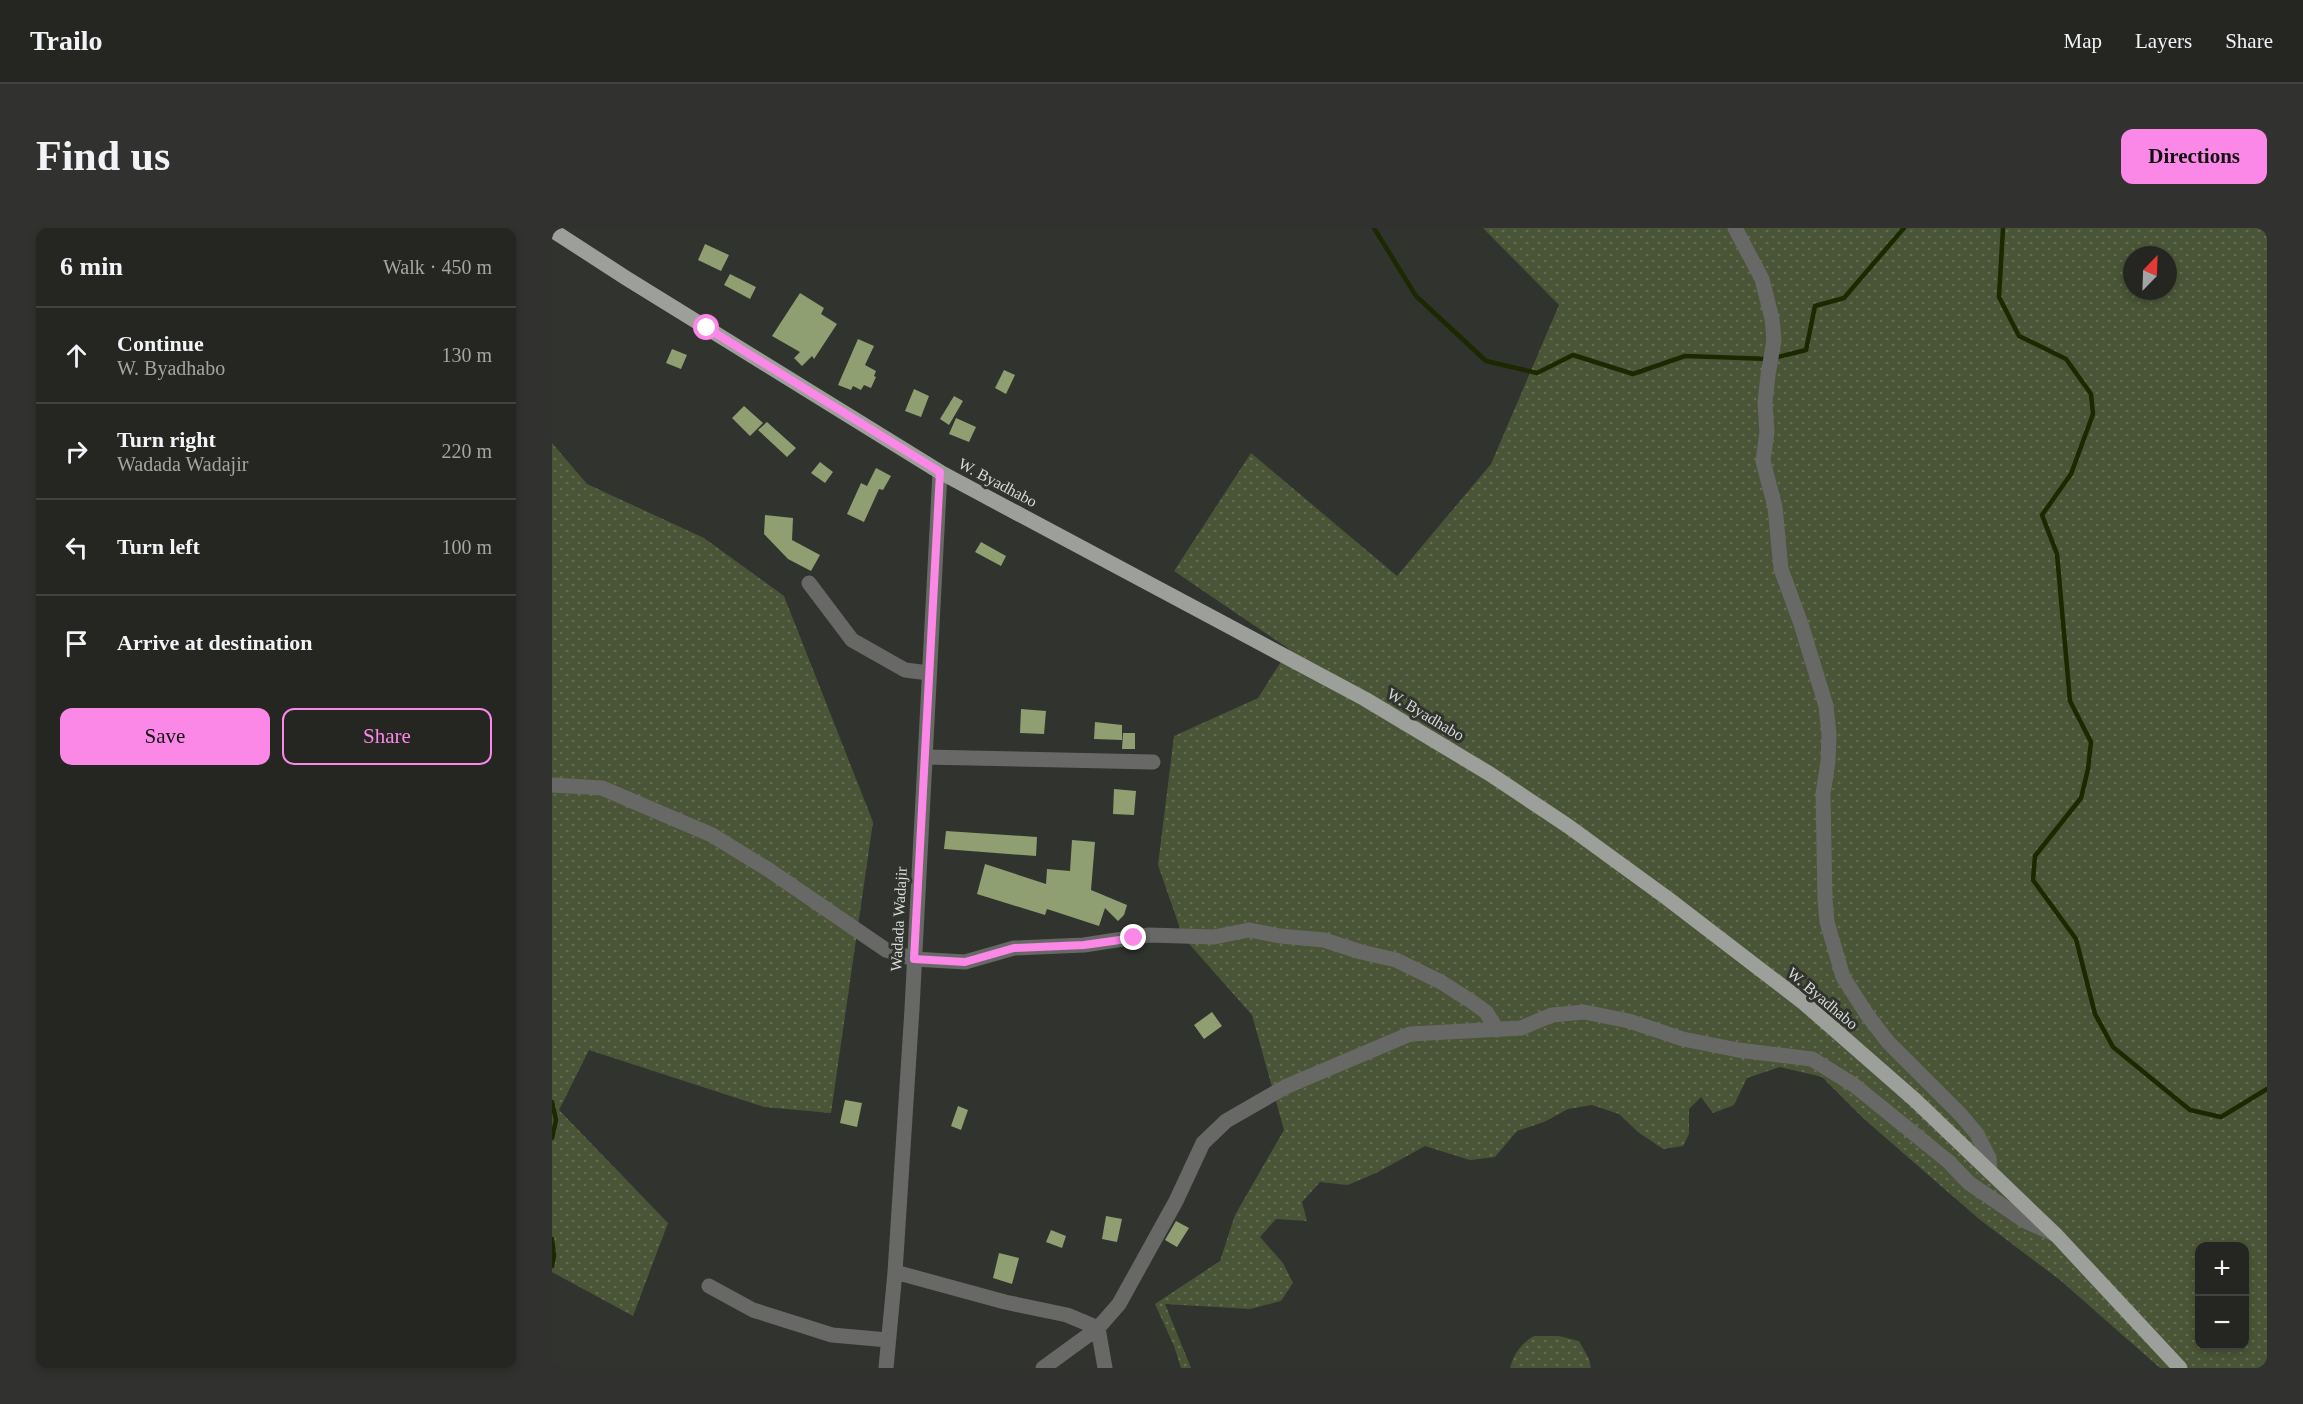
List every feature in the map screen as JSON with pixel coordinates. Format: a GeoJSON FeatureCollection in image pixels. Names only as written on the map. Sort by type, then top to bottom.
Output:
{"type":"FeatureCollection","features":[{"type":"Feature","properties":{"kind":"main road","name":"W. Byadhabo"},"geometry":{"type":"LineString","coordinates":[[552,230],[940,472],[1365,699],[1490,774],[1568,826],[1667,898],[1804,1003],[1916,1100],[2057,1236],[2180,1368]]}},
{"type":"Feature","properties":{"kind":"street"},"geometry":{"type":"LineString","coordinates":[[1736,228],[1762,279],[1772,319],[1774,340],[1765,403],[1767,432],[1763,461],[1775,507],[1781,569],[1801,624],[1826,706],[1829,734],[1823,794],[1825,899],[1832,939],[1843,977],[1868,1016],[1888,1042],[1977,1134],[1989,1158],[1990,1171]]}},
{"type":"Feature","properties":{"kind":"street","name":"Wadada Wadajir"},"geometry":{"type":"LineString","coordinates":[[886,1368],[895,1272],[914,959],[940,472]]}},
{"type":"Feature","properties":{"kind":"street"},"geometry":{"type":"LineString","coordinates":[[808,583],[852,640],[905,670],[929,673]]}},
{"type":"Feature","properties":{"kind":"street"},"geometry":{"type":"LineString","coordinates":[[925,757],[1153,762]]}},
{"type":"Feature","properties":{"kind":"street"},"geometry":{"type":"LineString","coordinates":[[552,785],[602,788],[712,835],[769,870],[886,950],[914,959],[965,962],[1014,948],[1084,945],[1149,935],[1214,937],[1249,930],[1280,936],[1324,940],[1396,960],[1441,982],[1478,1006],[1486,1012],[1497,1030]]}},
{"type":"Feature","properties":{"kind":"street"},"geometry":{"type":"LineString","coordinates":[[1043,1368],[1098,1328],[1119,1304],[1176,1201],[1203,1143],[1226,1121],[1285,1087],[1410,1034],[1521,1028],[1552,1015],[1584,1012],[1629,1021],[1683,1039],[1738,1050],[1812,1059],[1854,1084],[1949,1162],[1969,1183],[2025,1221],[2057,1236]]}},
{"type":"Feature","properties":{"kind":"street"},"geometry":{"type":"LineString","coordinates":[[895,1272],[1005,1302],[1067,1315],[1098,1328]]}},
{"type":"Feature","properties":{"kind":"street"},"geometry":{"type":"LineString","coordinates":[[709,1286],[753,1310],[832,1335],[888,1340]]}},
{"type":"Feature","properties":{"kind":"street"},"geometry":{"type":"LineString","coordinates":[[1098,1328],[1105,1368]]}},
{"type":"Feature","properties":{"kind":"green space"},"geometry":{"type":"Polygon","coordinates":[[[1483,228],[2267,228],[2267,1368],[2160,1368],[2060,1280],[1979,1219],[1864,1119],[1822,1077],[1780,1067],[1747,1078],[1734,1105],[1713,1113],[1701,1097],[1689,1109],[1689,1134],[1683,1146],[1663,1149],[1638,1132],[1619,1114],[1592,1105],[1568,1109],[1544,1122],[1517,1131],[1495,1157],[1470,1160],[1425,1146],[1378,1172],[1348,1185],[1320,1182],[1302,1202],[1307,1221],[1276,1219],[1260,1237],[1283,1263],[1293,1283],[1281,1301],[1250,1309],[1165,1304],[1191,1368],[1181,1368],[1155,1304],[1220,1261],[1235,1215],[1284,1130],[1252,1015],[1183,937],[1158,865],[1174,736],[1258,698],[1289,649],[1174,571],[1251,453],[1397,576],[1491,464],[1559,305],[1483,228]]]}},
{"type":"Feature","properties":{"kind":"green space"},"geometry":{"type":"Polygon","coordinates":[[[552,443],[587,484],[704,538],[784,596],[873,822],[831,1113],[764,1107],[589,1050],[559,1110],[668,1223],[633,1316],[552,1272],[552,443]]]}},
{"type":"Feature","properties":{"kind":"green space"},"geometry":{"type":"Polygon","coordinates":[[[1534,1336],[1559,1336],[1579,1341],[1589,1359],[1591,1368],[1510,1368],[1519,1349],[1534,1336]]]}},
{"type":"Feature","properties":{"kind":"building"},"geometry":{"type":"Polygon","coordinates":[[[705,244],[729,255],[721,271],[698,260],[705,244]]]}},
{"type":"Feature","properties":{"kind":"building"},"geometry":{"type":"Polygon","coordinates":[[[730,274],[756,287],[750,299],[724,285],[730,274]]]}},
{"type":"Feature","properties":{"kind":"building"},"geometry":{"type":"Polygon","coordinates":[[[800,293],[824,308],[821,314],[837,324],[814,359],[812,356],[802,366],[794,358],[800,352],[772,336],[800,293]]]}},
{"type":"Feature","properties":{"kind":"building"},"geometry":{"type":"Polygon","coordinates":[[[858,339],[874,346],[865,365],[876,371],[874,376],[876,377],[871,388],[864,385],[861,390],[853,386],[851,390],[838,385],[858,339]]]}},
{"type":"Feature","properties":{"kind":"building"},"geometry":{"type":"Polygon","coordinates":[[[672,349],[687,355],[681,369],[666,363],[672,349]]]}},
{"type":"Feature","properties":{"kind":"building"},"geometry":{"type":"Polygon","coordinates":[[[1004,370],[1015,375],[1006,394],[995,388],[1004,370]]]}},
{"type":"Feature","properties":{"kind":"building"},"geometry":{"type":"Polygon","coordinates":[[[914,389],[929,396],[921,417],[905,411],[914,389]]]}},
{"type":"Feature","properties":{"kind":"building"},"geometry":{"type":"Polygon","coordinates":[[[954,396],[963,401],[949,425],[940,419],[954,396]]]}},
{"type":"Feature","properties":{"kind":"building"},"geometry":{"type":"Polygon","coordinates":[[[744,406],[763,423],[750,436],[732,418],[744,406]]]}},
{"type":"Feature","properties":{"kind":"building"},"geometry":{"type":"Polygon","coordinates":[[[956,418],[976,427],[969,442],[949,434],[956,418]]]}},
{"type":"Feature","properties":{"kind":"building"},"geometry":{"type":"Polygon","coordinates":[[[767,422],[796,448],[787,457],[758,430],[767,422]]]}},
{"type":"Feature","properties":{"kind":"building"},"geometry":{"type":"Polygon","coordinates":[[[820,462],[833,472],[825,483],[811,473],[820,462]]]}},
{"type":"Feature","properties":{"kind":"building"},"geometry":{"type":"Polygon","coordinates":[[[876,468],[891,476],[883,490],[879,489],[864,522],[847,514],[861,483],[867,486],[876,468]]]}},
{"type":"Feature","properties":{"kind":"building"},"geometry":{"type":"Polygon","coordinates":[[[765,515],[793,518],[792,540],[820,555],[811,571],[788,559],[764,534],[765,515]]]}},
{"type":"Feature","properties":{"kind":"building"},"geometry":{"type":"Polygon","coordinates":[[[981,542],[1006,556],[1001,566],[975,552],[981,542]]]}},
{"type":"Feature","properties":{"kind":"building"},"geometry":{"type":"Polygon","coordinates":[[[1021,709],[1046,711],[1044,734],[1020,733],[1021,709]]]}},
{"type":"Feature","properties":{"kind":"building"},"geometry":{"type":"Polygon","coordinates":[[[1095,722],[1122,725],[1122,740],[1094,739],[1095,722]]]}},
{"type":"Feature","properties":{"kind":"building"},"geometry":{"type":"Polygon","coordinates":[[[1123,733],[1135,733],[1135,749],[1122,749],[1123,733]]]}},
{"type":"Feature","properties":{"kind":"building"},"geometry":{"type":"Polygon","coordinates":[[[1114,789],[1136,791],[1134,815],[1113,814],[1114,789]]]}},
{"type":"Feature","properties":{"kind":"building"},"geometry":{"type":"Polygon","coordinates":[[[946,831],[1037,837],[1036,856],[944,849],[946,831]]]}},
{"type":"Feature","properties":{"kind":"building"},"geometry":{"type":"Polygon","coordinates":[[[1072,840],[1095,842],[1091,890],[1127,905],[1124,915],[1118,921],[1105,908],[1099,926],[1047,909],[1045,915],[977,894],[985,864],[1046,884],[1047,869],[1070,871],[1072,840]]]}},
{"type":"Feature","properties":{"kind":"building"},"geometry":{"type":"Polygon","coordinates":[[[1212,1012],[1222,1026],[1204,1039],[1194,1025],[1212,1012]]]}},
{"type":"Feature","properties":{"kind":"building"},"geometry":{"type":"Polygon","coordinates":[[[845,1100],[862,1103],[857,1127],[840,1123],[845,1100]]]}},
{"type":"Feature","properties":{"kind":"building"},"geometry":{"type":"Polygon","coordinates":[[[958,1106],[968,1110],[961,1130],[951,1126],[958,1106]]]}},
{"type":"Feature","properties":{"kind":"building"},"geometry":{"type":"Polygon","coordinates":[[[1106,1216],[1122,1219],[1117,1242],[1102,1239],[1106,1216]]]}},
{"type":"Feature","properties":{"kind":"building"},"geometry":{"type":"Polygon","coordinates":[[[1176,1221],[1189,1228],[1177,1247],[1165,1240],[1176,1221]]]}},
{"type":"Feature","properties":{"kind":"building"},"geometry":{"type":"Polygon","coordinates":[[[1051,1230],[1066,1236],[1062,1248],[1046,1242],[1051,1230]]]}},
{"type":"Feature","properties":{"kind":"building"},"geometry":{"type":"Polygon","coordinates":[[[999,1253],[1019,1258],[1012,1284],[993,1278],[999,1253]]]}},
{"type":"Feature","properties":{"kind":"waterway"},"geometry":{"type":"LineString","coordinates":[[1374,228],[1416,296],[1486,361],[1537,373],[1573,355],[1633,374],[1685,356],[1770,359],[1806,350],[1815,306],[1844,298],[1904,228]]}},
{"type":"Feature","properties":{"kind":"waterway"},"geometry":{"type":"LineString","coordinates":[[2003,228],[1999,297],[2019,336],[2066,359],[2091,394],[2093,414],[2071,474],[2042,515],[2057,554],[2070,701],[2091,742],[2088,769],[2081,798],[2035,856],[2033,880],[2076,939],[2095,1014],[2113,1047],[2190,1110],[2221,1117],[2267,1089]]}},
{"type":"Feature","properties":{"kind":"waterway"},"geometry":{"type":"LineString","coordinates":[[552,1102],[556,1120],[552,1138]]}},
{"type":"Feature","properties":{"kind":"waterway"},"geometry":{"type":"LineString","coordinates":[[552,1239],[554,1256],[552,1266]]}},
{"type":"Feature","properties":{"kind":"route"},"geometry":{"type":"LineString","coordinates":[[707,328],[940,472],[914,959],[965,962],[1014,948],[1084,945],[1134,938]]}}]}
